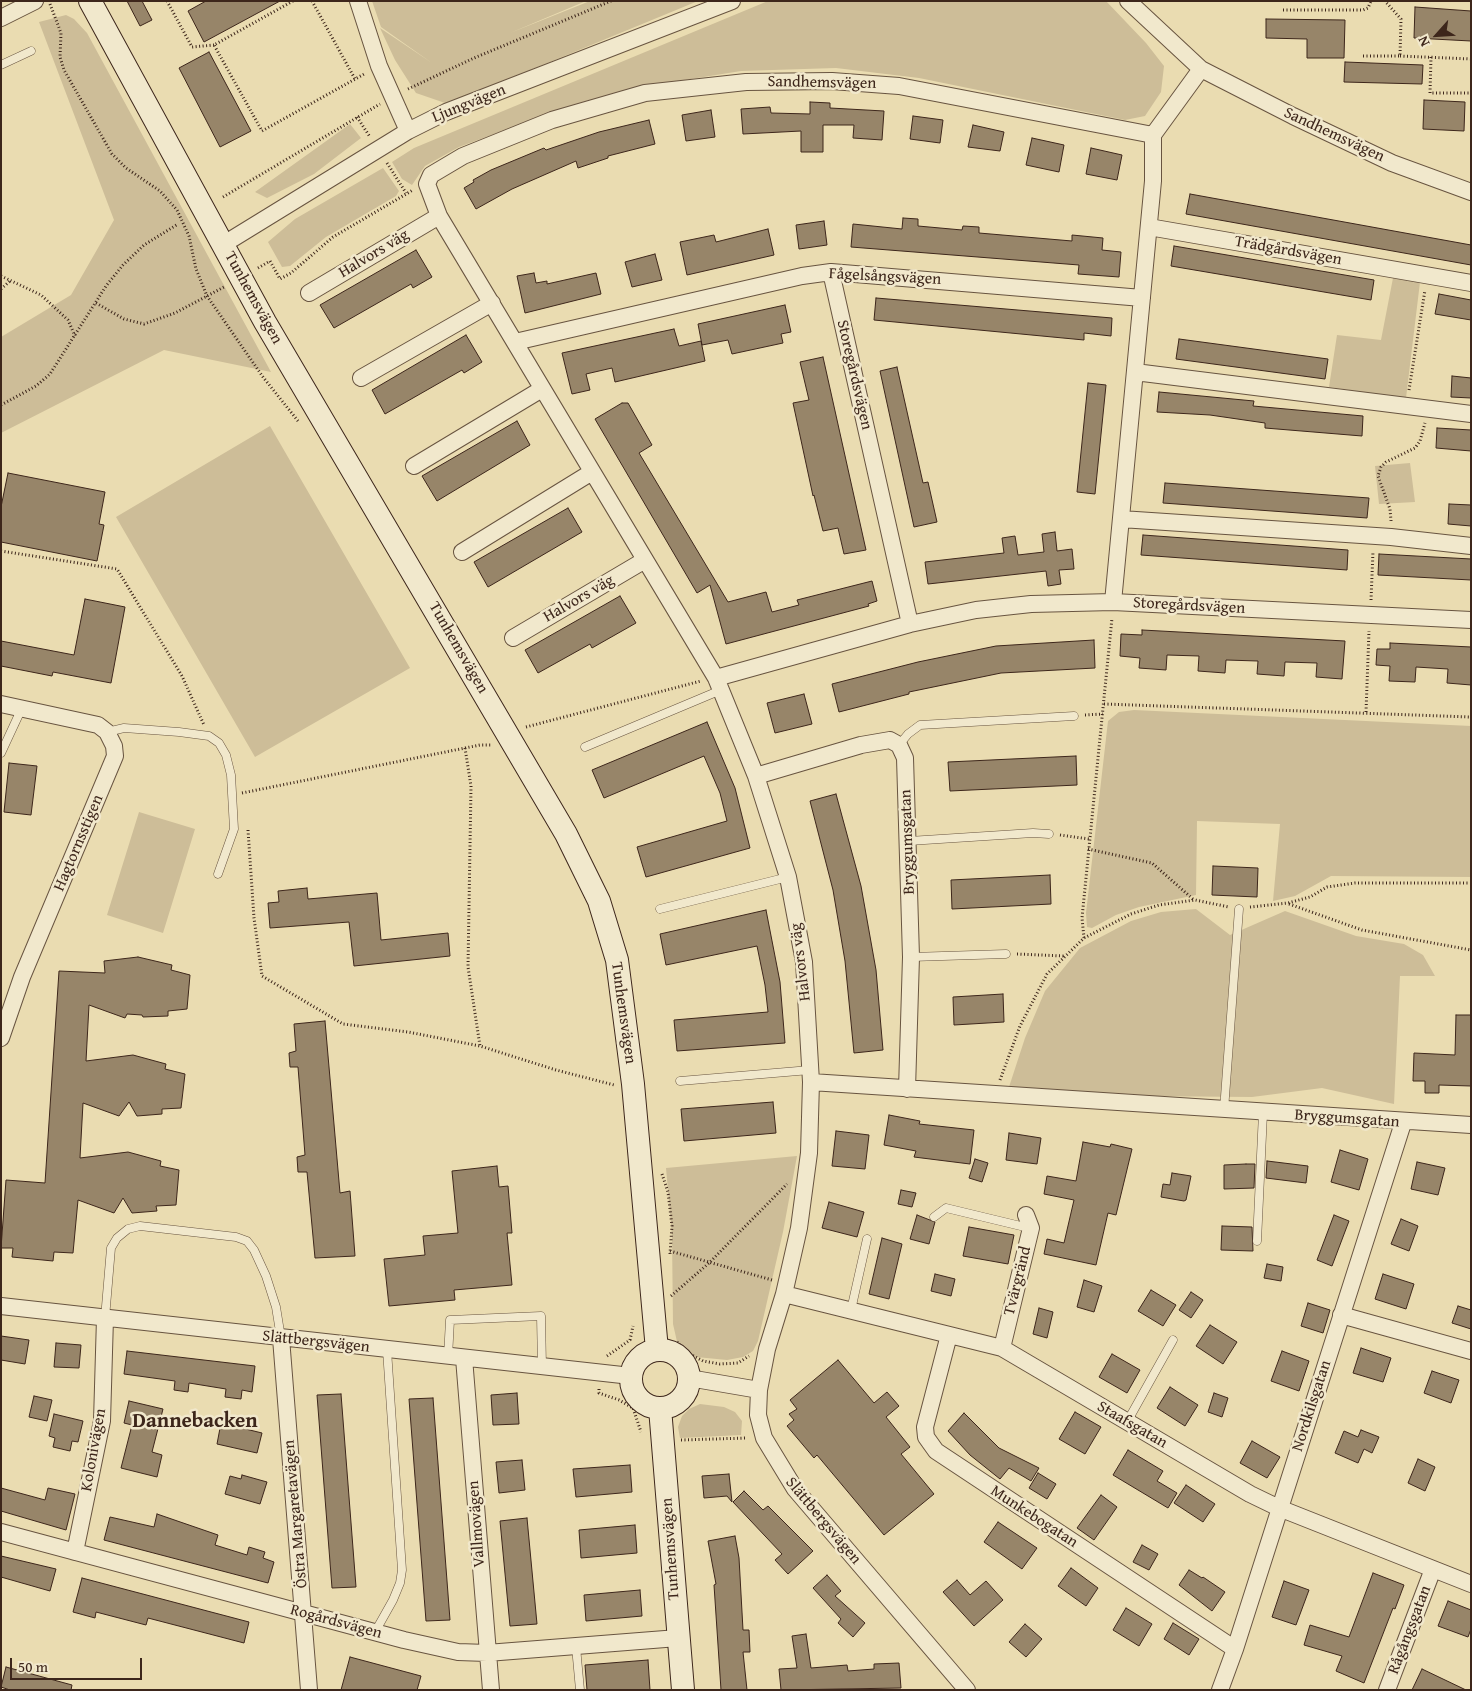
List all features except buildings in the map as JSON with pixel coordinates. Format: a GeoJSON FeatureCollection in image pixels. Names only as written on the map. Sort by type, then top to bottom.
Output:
{"type":"FeatureCollection","features":[{"type":"Feature","properties":{"kind":"street"},"geometry":{"type":"LineString","coordinates":[[1,18],[34,1]]}},
{"type":"Feature","properties":{"kind":"street","name":"Tunhemsvägen"},"geometry":{"type":"LineString","coordinates":[[90,1],[497,744],[566,834],[599,901],[617,960],[666,1345]]}},
{"type":"Feature","properties":{"kind":"street"},"geometry":{"type":"LineString","coordinates":[[358,1],[379,66],[408,131]]}},
{"type":"Feature","properties":{"kind":"street","name":"Ljungvägen"},"geometry":{"type":"LineString","coordinates":[[224,244],[408,131],[446,112],[732,1]]}},
{"type":"Feature","properties":{"kind":"street","name":"Sandhemsvägen"},"geometry":{"type":"LineString","coordinates":[[1128,1],[1201,68],[1293,116],[1392,163],[1471,192]]}},
{"type":"Feature","properties":{"kind":"street"},"geometry":{"type":"LineString","coordinates":[[1113,602],[1154,181],[1152,135],[1201,68]]}},
{"type":"Feature","properties":{"kind":"street","name":"Sandhemsvägen"},"geometry":{"type":"LineString","coordinates":[[427,184],[431,174],[463,156],[552,120],[645,93],[746,82],[832,81],[900,86],[1152,135]]}},
{"type":"Feature","properties":{"kind":"street","name":"Halvors väg"},"geometry":{"type":"LineString","coordinates":[[427,184],[439,216],[718,684],[756,776],[788,877],[804,962],[810,1076],[810,1153],[799,1228],[780,1287],[759,1390]]}},
{"type":"Feature","properties":{"kind":"street","name":"Halvors väg"},"geometry":{"type":"LineString","coordinates":[[309,293],[439,216]]}},
{"type":"Feature","properties":{"kind":"street","name":"Trädgårdsvägen"},"geometry":{"type":"LineString","coordinates":[[1150,227],[1471,283]]}},
{"type":"Feature","properties":{"kind":"street","name":"Fågelsångsvägen"},"geometry":{"type":"LineString","coordinates":[[515,342],[802,276],[831,272],[1142,298]]}},
{"type":"Feature","properties":{"kind":"street","name":"Storegårdsvägen"},"geometry":{"type":"LineString","coordinates":[[831,272],[910,624]]}},
{"type":"Feature","properties":{"kind":"street"},"geometry":{"type":"LineString","coordinates":[[361,378],[492,303]]}},
{"type":"Feature","properties":{"kind":"street"},"geometry":{"type":"LineString","coordinates":[[1136,372],[1471,414]]}},
{"type":"Feature","properties":{"kind":"street"},"geometry":{"type":"LineString","coordinates":[[414,466],[542,389]]}},
{"type":"Feature","properties":{"kind":"street"},"geometry":{"type":"LineString","coordinates":[[462,552],[592,472]]}},
{"type":"Feature","properties":{"kind":"street"},"geometry":{"type":"LineString","coordinates":[[1122,519],[1374,535],[1471,546]]}},
{"type":"Feature","properties":{"kind":"street","name":"Halvors väg"},"geometry":{"type":"LineString","coordinates":[[513,638],[645,560]]}},
{"type":"Feature","properties":{"kind":"street","name":"Storegårdsvägen"},"geometry":{"type":"LineString","coordinates":[[718,684],[910,624],[976,610],[1031,604],[1113,602],[1471,620]]}},
{"type":"Feature","properties":{"kind":"street"},"geometry":{"type":"LineString","coordinates":[[1,704],[21,710],[98,725],[107,732]]}},
{"type":"Feature","properties":{"kind":"street","name":"Hagtornsstigen"},"geometry":{"type":"LineString","coordinates":[[1,1038],[22,977],[115,756],[114,746],[107,732]]}},
{"type":"Feature","properties":{"kind":"street"},"geometry":{"type":"LineString","coordinates":[[756,776],[861,745],[890,740],[899,745]]}},
{"type":"Feature","properties":{"kind":"street","name":"Bryggumsgatan"},"geometry":{"type":"LineString","coordinates":[[899,745],[905,758],[909,841],[911,958],[907,1089]]}},
{"type":"Feature","properties":{"kind":"street","name":"Bryggumsgatan"},"geometry":{"type":"LineString","coordinates":[[810,1076],[907,1089],[1471,1125]]}},
{"type":"Feature","properties":{"kind":"street","name":"Nordkilsgatan"},"geometry":{"type":"LineString","coordinates":[[1220,1690],[1235,1649],[1403,1122]]}},
{"type":"Feature","properties":{"kind":"street","name":"Tvärgränd"},"geometry":{"type":"LineString","coordinates":[[1002,1348],[1029,1222]]}},
{"type":"Feature","properties":{"kind":"street","name":"Staafsgatan"},"geometry":{"type":"LineString","coordinates":[[780,1287],[851,1310],[1002,1348],[1250,1494],[1279,1508],[1471,1584]]}},
{"type":"Feature","properties":{"kind":"street","name":"Slättbergsvägen"},"geometry":{"type":"LineString","coordinates":[[1,1306],[631,1376]]}},
{"type":"Feature","properties":{"kind":"street"},"geometry":{"type":"LineString","coordinates":[[1341,1314],[1471,1351]]}},
{"type":"Feature","properties":{"kind":"street","name":"Kolonivägen"},"geometry":{"type":"LineString","coordinates":[[75,1552],[102,1420],[105,1318]]}},
{"type":"Feature","properties":{"kind":"street","name":"Munkebogatan"},"geometry":{"type":"LineString","coordinates":[[949,1335],[925,1427],[926,1436],[936,1451],[1235,1649]]}},
{"type":"Feature","properties":{"kind":"street","name":"Östra Margaretavägen"},"geometry":{"type":"LineString","coordinates":[[281,1338],[309,1690]]}},
{"type":"Feature","properties":{"kind":"street"},"geometry":{"type":"LineString","coordinates":[[666,1345],[682,1360],[689,1378],[684,1396],[670,1407],[660,1408],[642,1402],[632,1386],[631,1376],[640,1359],[666,1345]]}},
{"type":"Feature","properties":{"kind":"street","name":"Vallmovägen"},"geometry":{"type":"LineString","coordinates":[[456,1357],[491,1690]]}},
{"type":"Feature","properties":{"kind":"street"},"geometry":{"type":"LineString","coordinates":[[689,1378],[759,1390]]}},
{"type":"Feature","properties":{"kind":"street","name":"Slättbergsvägen"},"geometry":{"type":"LineString","coordinates":[[759,1390],[758,1415],[764,1438],[794,1489],[961,1688]]}},
{"type":"Feature","properties":{"kind":"street","name":"Tunhemsvägen"},"geometry":{"type":"LineString","coordinates":[[660,1408],[683,1690]]}},
{"type":"Feature","properties":{"kind":"street","name":"Rogårdsvägen"},"geometry":{"type":"LineString","coordinates":[[1,1532],[375,1632],[458,1652],[487,1653],[678,1638]]}},
{"type":"Feature","properties":{"kind":"street","name":"Rågångsgatan"},"geometry":{"type":"LineString","coordinates":[[1387,1690],[1433,1569]]}},
{"type":"Feature","properties":{"kind":"lane"},"geometry":{"type":"LineString","coordinates":[[1,65],[31,51]]}},
{"type":"Feature","properties":{"kind":"lane"},"geometry":{"type":"LineString","coordinates":[[585,747],[718,684]]}},
{"type":"Feature","properties":{"kind":"lane"},"geometry":{"type":"LineString","coordinates":[[1,753],[21,710]]}},
{"type":"Feature","properties":{"kind":"lane"},"geometry":{"type":"LineString","coordinates":[[899,745],[908,734],[920,725],[1074,716]]}},
{"type":"Feature","properties":{"kind":"lane"},"geometry":{"type":"LineString","coordinates":[[107,732],[124,728],[209,736],[220,743],[226,755],[232,795],[234,829],[218,874]]}},
{"type":"Feature","properties":{"kind":"lane"},"geometry":{"type":"LineString","coordinates":[[909,841],[1049,834]]}},
{"type":"Feature","properties":{"kind":"lane"},"geometry":{"type":"LineString","coordinates":[[660,909],[788,877]]}},
{"type":"Feature","properties":{"kind":"lane"},"geometry":{"type":"LineString","coordinates":[[1224,1110],[1239,908]]}},
{"type":"Feature","properties":{"kind":"lane"},"geometry":{"type":"LineString","coordinates":[[911,958],[1006,954]]}},
{"type":"Feature","properties":{"kind":"lane"},"geometry":{"type":"LineString","coordinates":[[680,1080],[810,1076]]}},
{"type":"Feature","properties":{"kind":"lane"},"geometry":{"type":"LineString","coordinates":[[1257,1241],[1263,1113]]}},
{"type":"Feature","properties":{"kind":"lane"},"geometry":{"type":"LineString","coordinates":[[934,1217],[946,1208],[1029,1222]]}},
{"type":"Feature","properties":{"kind":"lane"},"geometry":{"type":"LineString","coordinates":[[105,1318],[110,1248],[117,1238],[128,1229],[140,1226],[150,1227],[236,1237],[247,1241],[254,1250],[266,1276],[276,1307],[281,1338]]}},
{"type":"Feature","properties":{"kind":"lane"},"geometry":{"type":"LineString","coordinates":[[851,1310],[867,1239]]}},
{"type":"Feature","properties":{"kind":"lane"},"geometry":{"type":"LineString","coordinates":[[456,1357],[450,1320],[541,1316],[542,1367]]}},
{"type":"Feature","properties":{"kind":"lane"},"geometry":{"type":"LineString","coordinates":[[1127,1422],[1172,1340]]}},
{"type":"Feature","properties":{"kind":"lane"},"geometry":{"type":"LineString","coordinates":[[375,1632],[393,1600],[400,1583],[402,1570],[387,1350]]}},
{"type":"Feature","properties":{"kind":"lane"},"geometry":{"type":"LineString","coordinates":[[576,1647],[580,1690]]}},
{"type":"Feature","properties":{"kind":"path"},"geometry":{"type":"LineString","coordinates":[[49,1],[56,15],[61,33],[60,57],[64,70],[112,154],[126,168],[160,191],[177,210],[189,236],[196,268],[207,296],[263,376],[302,427]]}},
{"type":"Feature","properties":{"kind":"path"},"geometry":{"type":"LineString","coordinates":[[167,1],[192,47],[214,45],[293,1]]}},
{"type":"Feature","properties":{"kind":"path"},"geometry":{"type":"LineString","coordinates":[[312,1],[355,79]]}},
{"type":"Feature","properties":{"kind":"path"},"geometry":{"type":"LineString","coordinates":[[223,197],[301,148],[392,97],[474,58],[611,1]]}},
{"type":"Feature","properties":{"kind":"path"},"geometry":{"type":"LineString","coordinates":[[1283,10],[1364,10],[1368,8],[1371,1]]}},
{"type":"Feature","properties":{"kind":"path"},"geometry":{"type":"LineString","coordinates":[[1385,1],[1402,19],[1400,56]]}},
{"type":"Feature","properties":{"kind":"path"},"geometry":{"type":"LineString","coordinates":[[214,45],[262,131],[379,66]]}},
{"type":"Feature","properties":{"kind":"path"},"geometry":{"type":"LineString","coordinates":[[1363,56],[1471,59]]}},
{"type":"Feature","properties":{"kind":"path"},"geometry":{"type":"LineString","coordinates":[[1431,57],[1430,93],[1471,93]]}},
{"type":"Feature","properties":{"kind":"path"},"geometry":{"type":"LineString","coordinates":[[96,303],[124,319],[144,324],[166,317],[270,261],[280,279],[291,273],[333,237],[427,184]]}},
{"type":"Feature","properties":{"kind":"path"},"geometry":{"type":"LineString","coordinates":[[1,405],[36,386],[50,374],[123,265],[144,245],[178,224]]}},
{"type":"Feature","properties":{"kind":"path"},"geometry":{"type":"LineString","coordinates":[[1407,405],[1427,275]]}},
{"type":"Feature","properties":{"kind":"path"},"geometry":{"type":"LineString","coordinates":[[1,276],[41,295],[68,320],[76,336]]}},
{"type":"Feature","properties":{"kind":"path"},"geometry":{"type":"LineString","coordinates":[[1,289],[10,281]]}},
{"type":"Feature","properties":{"kind":"path"},"geometry":{"type":"LineString","coordinates":[[1391,537],[1390,509],[1378,476],[1381,467],[1386,462],[1415,448],[1424,428],[1427,408]]}},
{"type":"Feature","properties":{"kind":"path"},"geometry":{"type":"LineString","coordinates":[[1,551],[117,569],[182,676],[209,736]]}},
{"type":"Feature","properties":{"kind":"path"},"geometry":{"type":"LineString","coordinates":[[1084,938],[1082,918],[1113,602]]}},
{"type":"Feature","properties":{"kind":"path"},"geometry":{"type":"LineString","coordinates":[[232,795],[465,748],[497,744],[527,727],[718,684]]}},
{"type":"Feature","properties":{"kind":"path"},"geometry":{"type":"LineString","coordinates":[[1104,704],[1471,717]]}},
{"type":"Feature","properties":{"kind":"path"},"geometry":{"type":"LineString","coordinates":[[1074,716],[1103,714]]}},
{"type":"Feature","properties":{"kind":"path"},"geometry":{"type":"LineString","coordinates":[[487,739],[497,744]]}},
{"type":"Feature","properties":{"kind":"path"},"geometry":{"type":"LineString","coordinates":[[465,748],[471,786],[468,967],[480,1046]]}},
{"type":"Feature","properties":{"kind":"path"},"geometry":{"type":"LineString","coordinates":[[245,793],[246,803]]}},
{"type":"Feature","properties":{"kind":"path"},"geometry":{"type":"LineString","coordinates":[[247,822],[254,918],[262,976],[343,1024],[408,1032],[480,1046],[556,1070],[614,1085]]}},
{"type":"Feature","properties":{"kind":"path"},"geometry":{"type":"LineString","coordinates":[[1049,834],[1089,838]]}},
{"type":"Feature","properties":{"kind":"path"},"geometry":{"type":"LineString","coordinates":[[1088,849],[1152,863],[1195,900]]}},
{"type":"Feature","properties":{"kind":"path"},"geometry":{"type":"LineString","coordinates":[[994,1095],[1020,1026],[1047,974],[1084,938],[1130,914],[1159,905],[1195,900],[1239,908],[1288,903],[1310,897],[1328,887],[1355,883],[1471,883]]}},
{"type":"Feature","properties":{"kind":"path"},"geometry":{"type":"LineString","coordinates":[[1288,903],[1362,930],[1471,950]]}},
{"type":"Feature","properties":{"kind":"path"},"geometry":{"type":"LineString","coordinates":[[1006,954],[1064,956]]}},
{"type":"Feature","properties":{"kind":"path"},"geometry":{"type":"LineString","coordinates":[[613,1076],[615,1094]]}},
{"type":"Feature","properties":{"kind":"path"},"geometry":{"type":"LineString","coordinates":[[668,1299],[709,1263],[791,1180]]}},
{"type":"Feature","properties":{"kind":"path"},"geometry":{"type":"LineString","coordinates":[[670,1251],[780,1287]]}},
{"type":"Feature","properties":{"kind":"path"},"geometry":{"type":"LineString","coordinates":[[633,1323],[630,1340],[615,1352],[600,1357],[599,1393],[620,1400],[633,1408],[643,1443],[663,1440],[764,1438]]}},
{"type":"Feature","properties":{"kind":"path"},"geometry":{"type":"LineString","coordinates":[[666,1345],[703,1361],[720,1364],[738,1363],[754,1352]]}},
{"type":"Feature","properties":{"kind":"shaded area"},"geometry":{"type":"Polygon","coordinates":[[[372,1],[586,1],[510,33],[590,1],[698,1],[448,104],[416,93],[395,60],[380,28],[432,63],[381,27],[372,1]]]}},
{"type":"Feature","properties":{"kind":"shaded area"},"geometry":{"type":"Polygon","coordinates":[[[768,1],[1106,1],[1146,43],[1164,66],[1161,92],[1145,116],[1125,120],[919,78],[836,68],[741,71],[641,87],[548,114],[459,147],[425,166],[412,185],[402,179],[392,162],[414,148],[768,1]]]}},
{"type":"Feature","properties":{"kind":"shaded area"},"geometry":{"type":"Polygon","coordinates":[[[66,15],[74,19],[87,33],[271,372],[164,350],[1,433],[1,337],[71,295],[114,220],[39,22],[66,15]]]}},
{"type":"Feature","properties":{"kind":"shaded area"},"geometry":{"type":"Polygon","coordinates":[[[350,124],[361,138],[314,174],[267,198],[255,192],[350,124]]]}},
{"type":"Feature","properties":{"kind":"shaded area"},"geometry":{"type":"Polygon","coordinates":[[[383,168],[399,191],[396,196],[326,237],[290,266],[282,267],[268,242],[295,219],[383,168]]]}},
{"type":"Feature","properties":{"kind":"shaded area"},"geometry":{"type":"Polygon","coordinates":[[[1393,278],[1420,282],[1406,398],[1329,387],[1337,335],[1381,340],[1393,278]]]}},
{"type":"Feature","properties":{"kind":"shaded area"},"geometry":{"type":"Polygon","coordinates":[[[270,426],[410,668],[255,757],[116,517],[270,426]]]}},
{"type":"Feature","properties":{"kind":"shaded area"},"geometry":{"type":"Polygon","coordinates":[[[1410,463],[1415,502],[1379,504],[1375,466],[1410,463]]]}},
{"type":"Feature","properties":{"kind":"shaded area"},"geometry":{"type":"Polygon","coordinates":[[[1134,710],[1471,726],[1471,877],[1331,876],[1295,896],[1273,901],[1280,824],[1197,821],[1196,895],[1139,907],[1116,915],[1092,928],[1087,927],[1086,913],[1108,721],[1119,712],[1134,710]]]}},
{"type":"Feature","properties":{"kind":"shaded area"},"geometry":{"type":"Polygon","coordinates":[[[139,812],[195,829],[163,933],[107,915],[139,812]]]}},
{"type":"Feature","properties":{"kind":"shaded area"},"geometry":{"type":"Polygon","coordinates":[[[1196,909],[1230,935],[1285,911],[1356,936],[1404,944],[1423,955],[1435,976],[1400,976],[1394,1104],[1322,1088],[1252,1097],[1136,1096],[1123,1092],[1135,1096],[1009,1087],[1025,1038],[1045,991],[1080,948],[1131,921],[1161,912],[1196,909]]]}},
{"type":"Feature","properties":{"kind":"shaded area"},"geometry":{"type":"Polygon","coordinates":[[[797,1156],[783,1232],[758,1341],[753,1351],[743,1357],[727,1360],[686,1356],[678,1346],[673,1324],[672,1236],[666,1168],[797,1156]]]}},
{"type":"Feature","properties":{"kind":"shaded area"},"geometry":{"type":"Polygon","coordinates":[[[700,1404],[724,1407],[735,1412],[742,1421],[741,1435],[680,1438],[678,1427],[682,1416],[689,1409],[700,1404]]]}},
{"type":"Feature","properties":{"kind":"district","name":"Dannebacken"},"geometry":{"type":"Point","coordinates":[195,1422]}}]}
